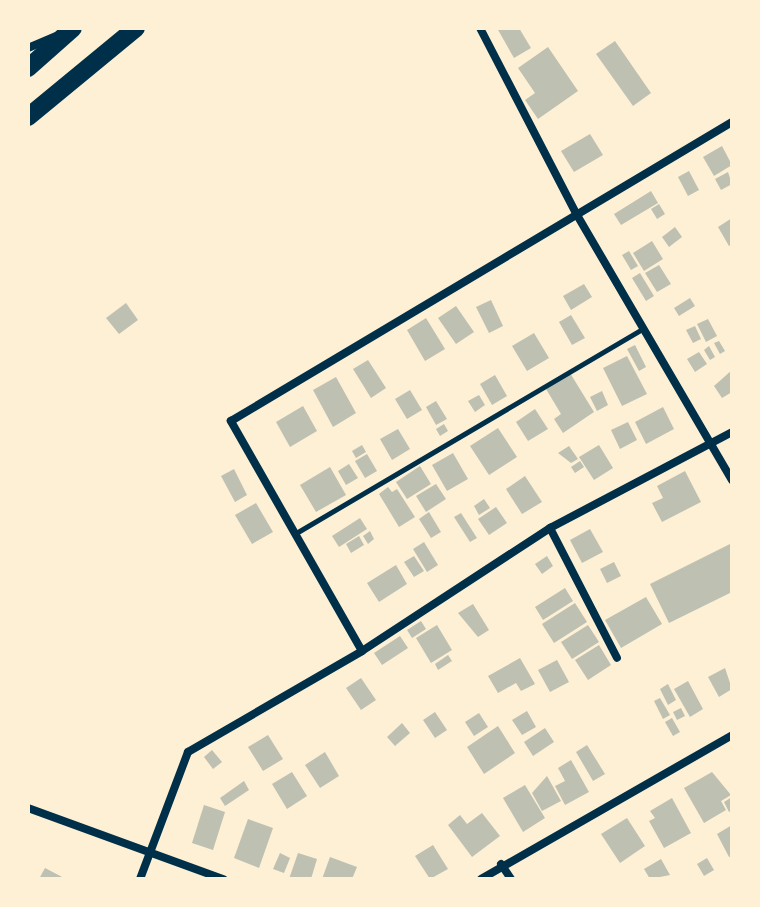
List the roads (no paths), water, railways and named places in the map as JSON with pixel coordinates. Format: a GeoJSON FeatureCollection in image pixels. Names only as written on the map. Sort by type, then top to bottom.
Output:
{"type":"FeatureCollection","features":[{"type":"Feature","properties":{"kind":"highway"},"geometry":{"type":"LineString","coordinates":[[28,117],[136,28]]}},
{"type":"Feature","properties":{"kind":"highway"},"geometry":{"type":"LineString","coordinates":[[28,68],[72,29]]}},
{"type":"Feature","properties":{"kind":"street"},"geometry":{"type":"LineString","coordinates":[[480,28],[577,215],[732,480]]}},
{"type":"Feature","properties":{"kind":"street"},"geometry":{"type":"LineString","coordinates":[[28,48],[72,29]]}},
{"type":"Feature","properties":{"kind":"street"},"geometry":{"type":"LineString","coordinates":[[362,651],[231,421],[732,122]]}},
{"type":"Feature","properties":{"kind":"street"},"geometry":{"type":"LineString","coordinates":[[140,879],[188,752],[362,651],[550,528],[732,432]]}},
{"type":"Feature","properties":{"kind":"street"},"geometry":{"type":"LineString","coordinates":[[550,528],[617,658]]}},
{"type":"Feature","properties":{"kind":"street"},"geometry":{"type":"LineString","coordinates":[[481,879],[501,864],[732,735]]}},
{"type":"Feature","properties":{"kind":"street"},"geometry":{"type":"LineString","coordinates":[[28,808],[223,879]]}},
{"type":"Feature","properties":{"kind":"street"},"geometry":{"type":"LineString","coordinates":[[501,864],[511,879]]}},
{"type":"Feature","properties":{"kind":"lane"},"geometry":{"type":"LineString","coordinates":[[296,533],[645,328]]}}]}
